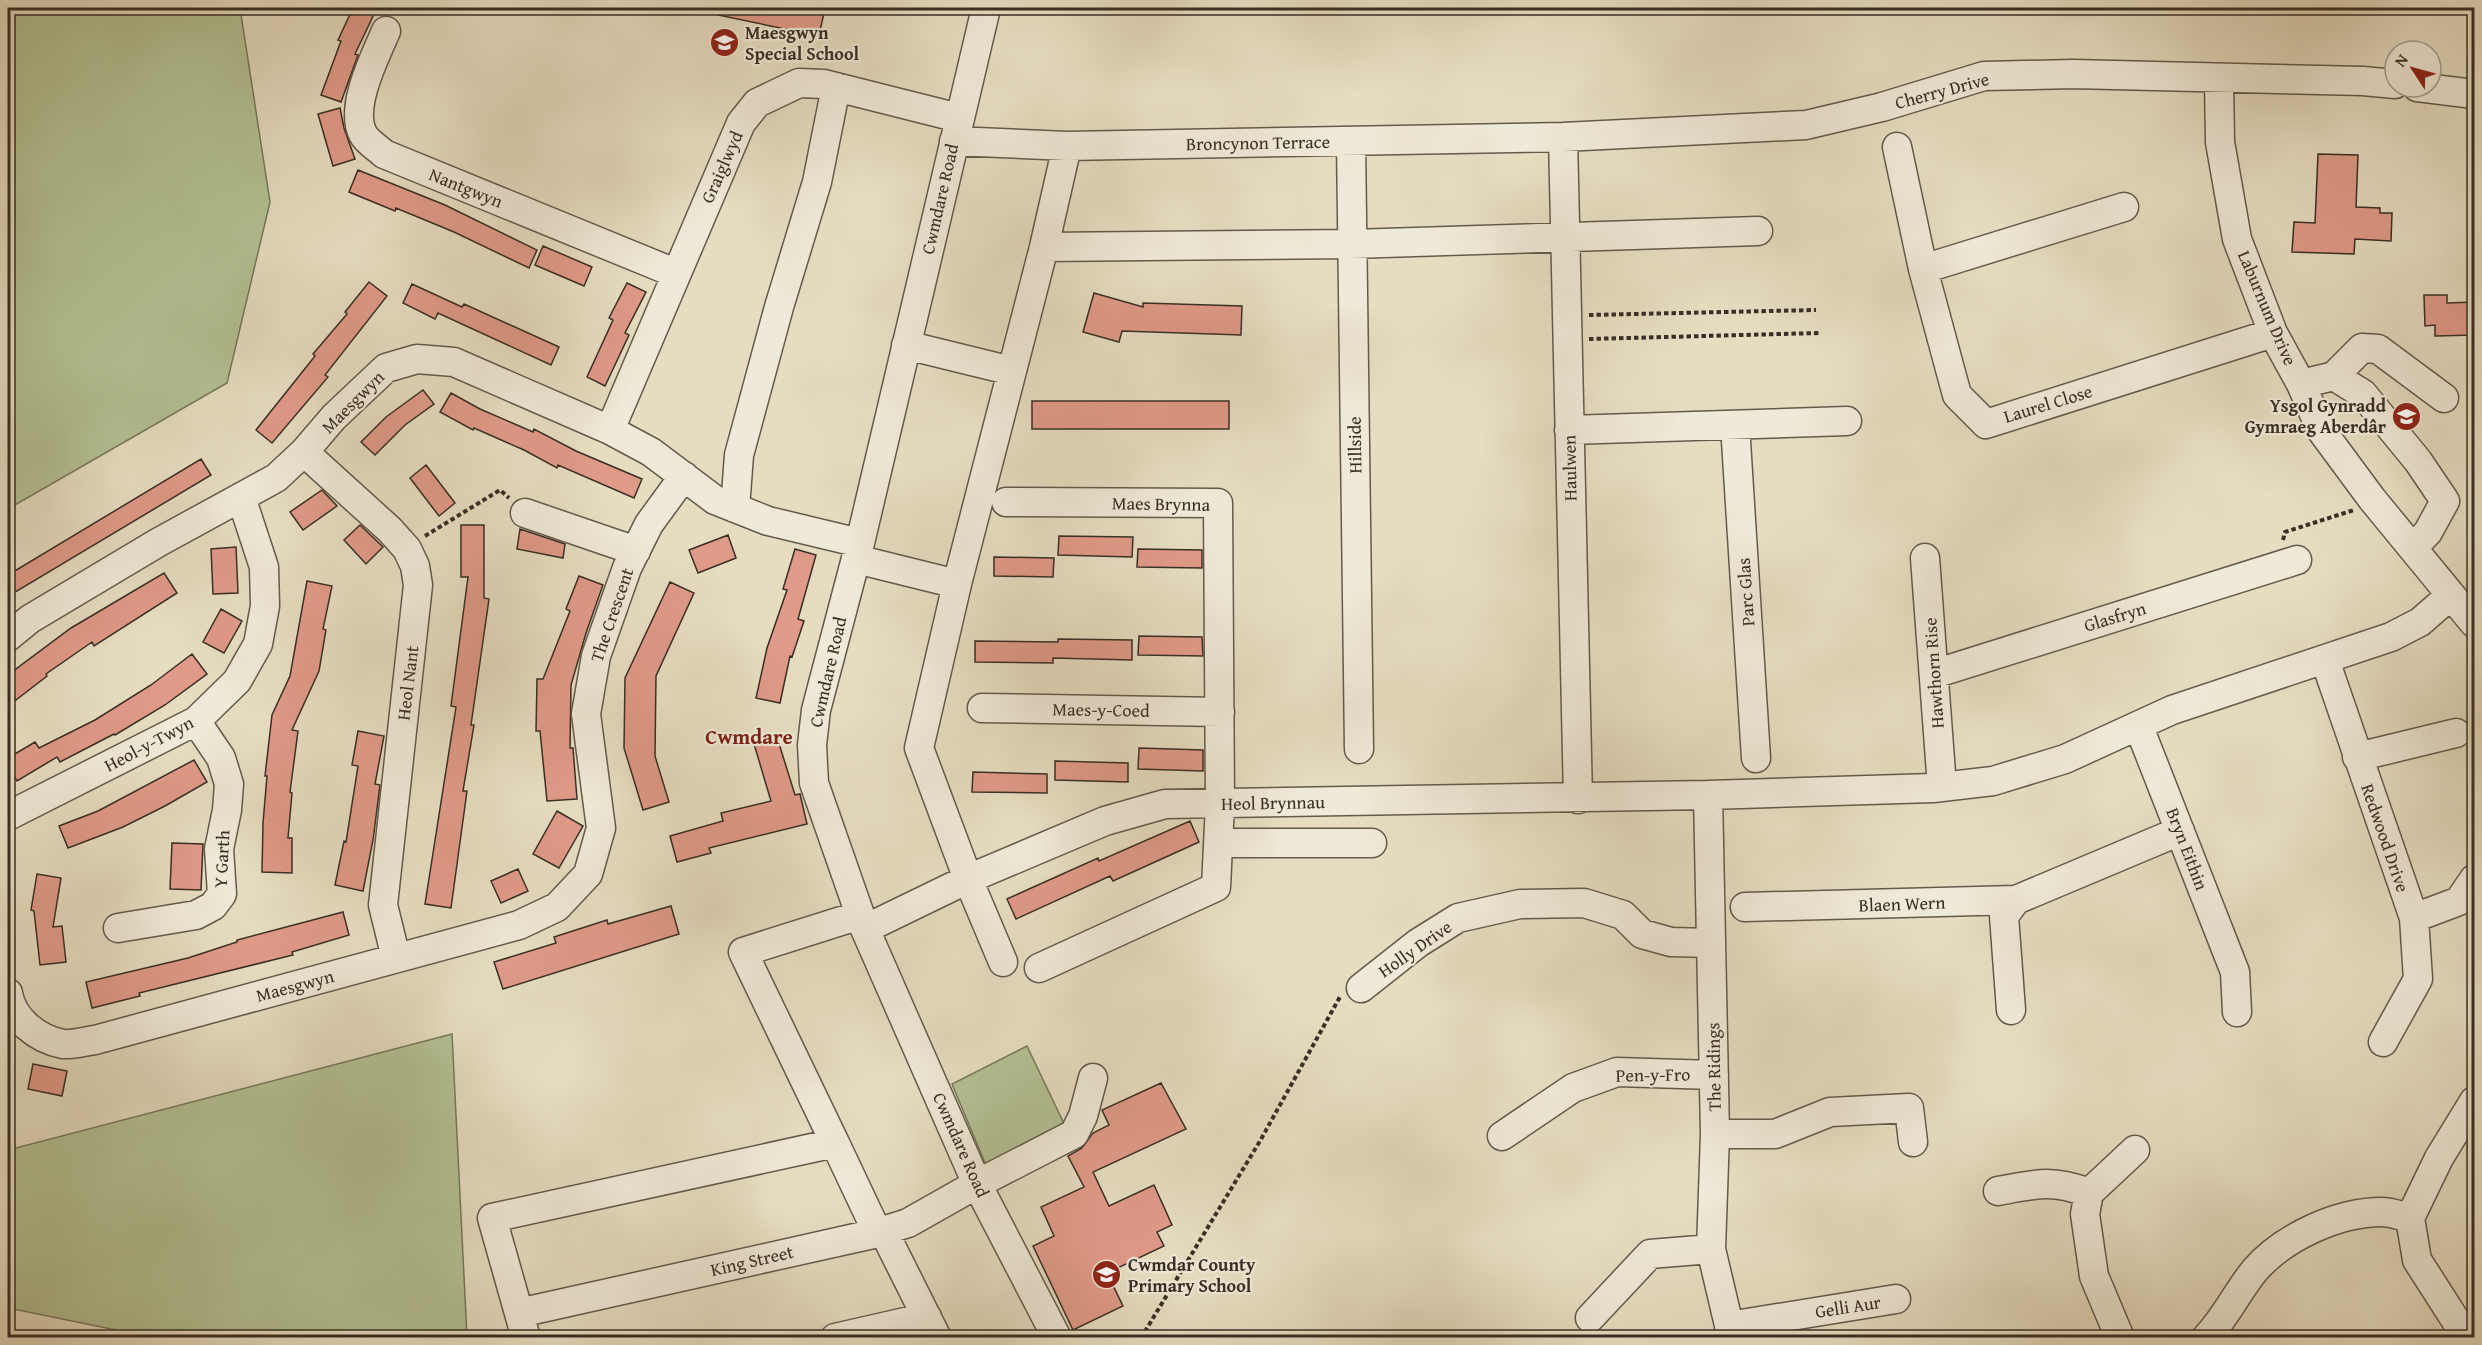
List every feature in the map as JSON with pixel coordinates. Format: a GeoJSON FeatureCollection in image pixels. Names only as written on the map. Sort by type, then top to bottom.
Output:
{"type":"FeatureCollection","features":[{"type":"Feature","properties":{"kind":"street","name":"Cwmdare Road"},"geometry":{"type":"LineString","coordinates":[[986,8],[858,551],[816,710],[812,745],[814,783],[862,922],[977,1184],[1057,1338]]}},
{"type":"Feature","properties":{"kind":"street","name":"Nantgwyn"},"geometry":{"type":"LineString","coordinates":[[386,31],[369,71],[358,112],[364,135],[384,154],[675,273]]}},
{"type":"Feature","properties":{"kind":"street","name":"Cherry Drive"},"geometry":{"type":"LineString","coordinates":[[1563,137],[1806,125],[1882,107],[1984,76],[2073,74],[2383,83]]}},
{"type":"Feature","properties":{"kind":"street","name":"Laburnum Drive"},"geometry":{"type":"LineString","coordinates":[[2219,79],[2220,142],[2237,239],[2273,333],[2301,384],[2321,430],[2372,499],[2475,623]]}},
{"type":"Feature","properties":{"kind":"street","name":"Graiglwyd"},"geometry":{"type":"LineString","coordinates":[[610,430],[675,273],[741,123],[757,103],[799,83],[824,84],[957,129]]}},
{"type":"Feature","properties":{"kind":"street"},"geometry":{"type":"LineString","coordinates":[[735,508],[739,455],[779,308],[818,182],[836,87]]}},
{"type":"Feature","properties":{"kind":"street"},"geometry":{"type":"LineString","coordinates":[[2443,90],[2475,93]]}},
{"type":"Feature","properties":{"kind":"street","name":"Broncynon Terrace"},"geometry":{"type":"LineString","coordinates":[[957,129],[1067,146],[1563,137]]}},
{"type":"Feature","properties":{"kind":"street","name":"Haulwen"},"geometry":{"type":"LineString","coordinates":[[1563,137],[1578,799]]}},
{"type":"Feature","properties":{"kind":"street","name":"Hillside"},"geometry":{"type":"LineString","coordinates":[[1351,141],[1359,749]]}},
{"type":"Feature","properties":{"kind":"street"},"geometry":{"type":"LineString","coordinates":[[1003,962],[968,879],[919,748],[957,584],[1044,247],[1067,146]]}},
{"type":"Feature","properties":{"kind":"street","name":"Laurel Close"},"geometry":{"type":"LineString","coordinates":[[1898,147],[1923,269],[1957,395],[1986,424],[2273,333]]}},
{"type":"Feature","properties":{"kind":"street"},"geometry":{"type":"LineString","coordinates":[[1923,269],[2124,207]]}},
{"type":"Feature","properties":{"kind":"street"},"geometry":{"type":"LineString","coordinates":[[1044,247],[1352,244],[1758,231]]}},
{"type":"Feature","properties":{"kind":"street"},"geometry":{"type":"LineString","coordinates":[[906,345],[1012,370]]}},
{"type":"Feature","properties":{"kind":"street"},"geometry":{"type":"LineString","coordinates":[[2301,384],[2334,376],[2362,348],[2378,349],[2444,398]]}},
{"type":"Feature","properties":{"kind":"street","name":"Maesgwyn"},"geometry":{"type":"LineString","coordinates":[[8,637],[30,619],[276,478],[304,452],[334,417],[386,368],[417,359],[454,362],[610,430],[651,452],[715,500],[768,521],[957,584]]}},
{"type":"Feature","properties":{"kind":"street"},"geometry":{"type":"LineString","coordinates":[[2334,376],[2363,394],[2418,461],[2445,501],[2428,532],[2412,548]]}},
{"type":"Feature","properties":{"kind":"street"},"geometry":{"type":"LineString","coordinates":[[1569,429],[1847,421]]}},
{"type":"Feature","properties":{"kind":"street","name":"Parc Glas"},"geometry":{"type":"LineString","coordinates":[[1735,425],[1756,758]]}},
{"type":"Feature","properties":{"kind":"street","name":"Heol Nant"},"geometry":{"type":"LineString","coordinates":[[304,452],[390,530],[407,549],[415,566],[418,585],[383,905],[396,958]]}},
{"type":"Feature","properties":{"kind":"street","name":"The Crescent"},"geometry":{"type":"LineString","coordinates":[[588,874],[601,828],[586,714],[596,656],[627,568],[650,525],[684,476]]}},
{"type":"Feature","properties":{"kind":"street","name":"Heol-y-Twyn"},"geometry":{"type":"LineString","coordinates":[[8,816],[196,721],[237,681],[258,644],[265,606],[264,567],[241,497]]}},
{"type":"Feature","properties":{"kind":"street","name":"Maes Brynna"},"geometry":{"type":"LineString","coordinates":[[1006,502],[1218,502],[1220,712]]}},
{"type":"Feature","properties":{"kind":"street"},"geometry":{"type":"LineString","coordinates":[[525,513],[636,551]]}},
{"type":"Feature","properties":{"kind":"street","name":"Hawthorn Rise"},"geometry":{"type":"LineString","coordinates":[[1925,558],[1942,787]]}},
{"type":"Feature","properties":{"kind":"street","name":"Glasfryn"},"geometry":{"type":"LineString","coordinates":[[1934,674],[2287,563]]}},
{"type":"Feature","properties":{"kind":"street","name":"Heol Brynnau"},"geometry":{"type":"LineString","coordinates":[[835,1143],[743,952],[862,922],[1105,821],[1166,804],[1578,799],[1942,787],[1993,781],[2055,762],[2139,727],[2172,710],[2391,637],[2420,621],[2451,595]]}},
{"type":"Feature","properties":{"kind":"street","name":"Redwood Drive"},"geometry":{"type":"LineString","coordinates":[[2325,660],[2414,918],[2418,979],[2383,1042]]}},
{"type":"Feature","properties":{"kind":"street","name":"Maes-y-Coed"},"geometry":{"type":"LineString","coordinates":[[982,708],[1220,712]]}},
{"type":"Feature","properties":{"kind":"street"},"geometry":{"type":"LineString","coordinates":[[1040,968],[1216,887],[1220,804],[1220,712]]}},
{"type":"Feature","properties":{"kind":"street","name":"Y Garth"},"geometry":{"type":"LineString","coordinates":[[118,928],[196,915],[213,906],[222,894],[219,849],[227,810],[229,784],[221,758],[196,721]]}},
{"type":"Feature","properties":{"kind":"street","name":"Bryn Eithin"},"geometry":{"type":"LineString","coordinates":[[2139,727],[2180,831],[2224,976],[2237,1011]]}},
{"type":"Feature","properties":{"kind":"street"},"geometry":{"type":"LineString","coordinates":[[2357,757],[2456,733]]}},
{"type":"Feature","properties":{"kind":"street","name":"The Ridings"},"geometry":{"type":"LineString","coordinates":[[1708,795],[1715,1134],[1711,1249],[1730,1332]]}},
{"type":"Feature","properties":{"kind":"street","name":"Blaen Wern"},"geometry":{"type":"LineString","coordinates":[[1745,907],[1789,918],[2016,900],[2180,831]]}},
{"type":"Feature","properties":{"kind":"street"},"geometry":{"type":"LineString","coordinates":[[1218,843],[1371,843]]}},
{"type":"Feature","properties":{"kind":"street","name":"Maesgwyn"},"geometry":{"type":"LineString","coordinates":[[8,993],[9,1002],[21,1022],[40,1035],[64,1044],[95,1040],[519,925],[557,907],[588,874]]}},
{"type":"Feature","properties":{"kind":"street"},"geometry":{"type":"LineString","coordinates":[[2414,918],[2459,900],[2475,879]]}},
{"type":"Feature","properties":{"kind":"street"},"geometry":{"type":"LineString","coordinates":[[2011,1010],[2004,916],[2016,900]]}},
{"type":"Feature","properties":{"kind":"street","name":"Holly Drive"},"geometry":{"type":"LineString","coordinates":[[1361,988],[1418,943],[1458,918],[1520,904],[1584,903],[1623,915],[1642,934],[1671,942],[1711,943]]}},
{"type":"Feature","properties":{"kind":"street","name":"Pen-y-Fro"},"geometry":{"type":"LineString","coordinates":[[1502,1137],[1573,1088],[1617,1072],[1714,1075]]}},
{"type":"Feature","properties":{"kind":"street","name":"King Street"},"geometry":{"type":"LineString","coordinates":[[522,1325],[908,1223],[1074,1134],[1083,1116],[1093,1078]]}},
{"type":"Feature","properties":{"kind":"street"},"geometry":{"type":"LineString","coordinates":[[2466,1334],[2417,1260],[2410,1218],[2439,1158],[2475,1101]]}},
{"type":"Feature","properties":{"kind":"street"},"geometry":{"type":"LineString","coordinates":[[1715,1134],[1775,1134],[1830,1112],[1910,1108],[1912,1142]]}},
{"type":"Feature","properties":{"kind":"street"},"geometry":{"type":"LineString","coordinates":[[522,1325],[492,1218],[835,1143],[932,1327],[835,1338]]}},
{"type":"Feature","properties":{"kind":"street"},"geometry":{"type":"LineString","coordinates":[[2120,1338],[2094,1276],[2085,1214],[2089,1193],[2135,1150]]}},
{"type":"Feature","properties":{"kind":"street"},"geometry":{"type":"LineString","coordinates":[[1998,1191],[2037,1184],[2064,1184],[2089,1193]]}},
{"type":"Feature","properties":{"kind":"street"},"geometry":{"type":"LineString","coordinates":[[2206,1338],[2218,1325],[2256,1270],[2296,1235],[2333,1220],[2383,1212],[2410,1218]]}},
{"type":"Feature","properties":{"kind":"street"},"geometry":{"type":"LineString","coordinates":[[1590,1318],[1650,1254],[1711,1249]]}},
{"type":"Feature","properties":{"kind":"street","name":"Gelli Aur"},"geometry":{"type":"LineString","coordinates":[[1730,1332],[1896,1299]]}},
{"type":"Feature","properties":{"kind":"path"},"geometry":{"type":"LineString","coordinates":[[1567,328],[1816,310]]}},
{"type":"Feature","properties":{"kind":"path"},"geometry":{"type":"LineString","coordinates":[[1567,328],[1819,333]]}},
{"type":"Feature","properties":{"kind":"path"},"geometry":{"type":"LineString","coordinates":[[407,549],[500,490],[525,513]]}},
{"type":"Feature","properties":{"kind":"path"},"geometry":{"type":"LineString","coordinates":[[2287,563],[2285,532],[2356,509],[2372,499]]}},
{"type":"Feature","properties":{"kind":"path"},"geometry":{"type":"LineString","coordinates":[[1142,1338],[1260,1142],[1345,988],[1361,988]]}},
{"type":"Feature","properties":{"kind":"green space"},"geometry":{"type":"Polygon","coordinates":[[[8,8],[240,8],[270,202],[227,383],[8,509],[8,8]]]}},
{"type":"Feature","properties":{"kind":"green space"},"geometry":{"type":"Polygon","coordinates":[[[452,1034],[467,1337],[150,1337],[8,1308],[8,1150],[452,1034]]]}},
{"type":"Feature","properties":{"kind":"green space"},"geometry":{"type":"Polygon","coordinates":[[[1027,1046],[1066,1128],[988,1170],[952,1084],[1027,1046]]]}},
{"type":"Feature","properties":{"kind":"building"},"geometry":{"type":"Polygon","coordinates":[[[353,8],[366,8],[375,12],[355,54],[358,55],[341,102],[321,95],[341,41],[338,40],[353,8]]]}},
{"type":"Feature","properties":{"kind":"building"},"geometry":{"type":"Polygon","coordinates":[[[719,8],[825,8],[819,36],[718,15],[719,8]]]}},
{"type":"Feature","properties":{"kind":"building"},"geometry":{"type":"Polygon","coordinates":[[[340,108],[344,128],[355,159],[333,166],[318,114],[340,108]]]}},
{"type":"Feature","properties":{"kind":"building"},"geometry":{"type":"Polygon","coordinates":[[[2318,154],[2358,155],[2356,207],[2380,208],[2380,213],[2392,213],[2391,241],[2355,239],[2354,254],[2292,252],[2294,222],[2315,223],[2318,154]]]}},
{"type":"Feature","properties":{"kind":"building"},"geometry":{"type":"Polygon","coordinates":[[[358,170],[445,205],[537,250],[529,268],[454,232],[349,192],[358,170]]]}},
{"type":"Feature","properties":{"kind":"building"},"geometry":{"type":"Polygon","coordinates":[[[543,246],[592,267],[584,286],[535,265],[543,246]]]}},
{"type":"Feature","properties":{"kind":"building"},"geometry":{"type":"Polygon","coordinates":[[[369,282],[387,296],[325,375],[328,377],[272,443],[256,430],[315,356],[313,354],[347,314],[345,312],[369,282]]]}},
{"type":"Feature","properties":{"kind":"building"},"geometry":{"type":"Polygon","coordinates":[[[627,283],[646,292],[625,333],[629,335],[605,386],[587,377],[613,320],[609,318],[627,283]]]}},
{"type":"Feature","properties":{"kind":"building"},"geometry":{"type":"Polygon","coordinates":[[[412,284],[462,307],[464,304],[559,347],[551,365],[438,313],[435,319],[403,303],[412,284]]]}},
{"type":"Feature","properties":{"kind":"building"},"geometry":{"type":"Polygon","coordinates":[[[1094,293],[1143,307],[1143,303],[1242,306],[1241,335],[1122,331],[1119,342],[1083,332],[1094,293]]]}},
{"type":"Feature","properties":{"kind":"building"},"geometry":{"type":"Polygon","coordinates":[[[2424,295],[2447,295],[2447,303],[2475,302],[2475,335],[2435,336],[2435,325],[2425,326],[2424,295]]]}},
{"type":"Feature","properties":{"kind":"building"},"geometry":{"type":"Polygon","coordinates":[[[423,390],[434,404],[405,425],[375,455],[361,442],[386,417],[423,390]]]}},
{"type":"Feature","properties":{"kind":"building"},"geometry":{"type":"Polygon","coordinates":[[[451,393],[480,409],[533,432],[534,429],[576,451],[642,479],[634,498],[558,465],[557,468],[524,450],[474,428],[473,430],[440,412],[451,393]]]}},
{"type":"Feature","properties":{"kind":"building"},"geometry":{"type":"Polygon","coordinates":[[[1032,401],[1229,401],[1229,429],[1032,429],[1032,401]]]}},
{"type":"Feature","properties":{"kind":"building"},"geometry":{"type":"Polygon","coordinates":[[[201,459],[211,475],[12,594],[8,586],[8,575],[201,459]]]}},
{"type":"Feature","properties":{"kind":"building"},"geometry":{"type":"Polygon","coordinates":[[[426,465],[455,503],[439,516],[410,478],[426,465]]]}},
{"type":"Feature","properties":{"kind":"building"},"geometry":{"type":"Polygon","coordinates":[[[322,490],[337,506],[303,530],[290,512],[322,490]]]}},
{"type":"Feature","properties":{"kind":"building"},"geometry":{"type":"Polygon","coordinates":[[[360,525],[383,547],[366,564],[344,540],[360,525]]]}},
{"type":"Feature","properties":{"kind":"building"},"geometry":{"type":"Polygon","coordinates":[[[461,525],[484,525],[484,598],[489,599],[471,725],[474,725],[463,791],[467,791],[451,908],[425,904],[456,707],[451,706],[468,577],[461,577],[461,525]]]}},
{"type":"Feature","properties":{"kind":"building"},"geometry":{"type":"Polygon","coordinates":[[[520,529],[565,544],[563,558],[517,549],[520,529]]]}},
{"type":"Feature","properties":{"kind":"building"},"geometry":{"type":"Polygon","coordinates":[[[728,535],[736,558],[698,573],[689,550],[728,535]]]}},
{"type":"Feature","properties":{"kind":"building"},"geometry":{"type":"Polygon","coordinates":[[[1059,536],[1133,537],[1132,557],[1058,555],[1059,536]]]}},
{"type":"Feature","properties":{"kind":"building"},"geometry":{"type":"Polygon","coordinates":[[[236,547],[238,593],[213,594],[211,549],[236,547]]]}},
{"type":"Feature","properties":{"kind":"building"},"geometry":{"type":"Polygon","coordinates":[[[795,549],[816,555],[798,619],[804,621],[792,657],[790,656],[780,703],[756,698],[767,648],[787,590],[783,589],[795,549]]]}},
{"type":"Feature","properties":{"kind":"building"},"geometry":{"type":"Polygon","coordinates":[[[1138,549],[1202,550],[1202,568],[1137,567],[1138,549]]]}},
{"type":"Feature","properties":{"kind":"building"},"geometry":{"type":"Polygon","coordinates":[[[994,557],[1054,558],[1053,577],[994,576],[994,557]]]}},
{"type":"Feature","properties":{"kind":"building"},"geometry":{"type":"Polygon","coordinates":[[[164,573],[177,593],[94,646],[92,642],[46,674],[47,676],[16,700],[8,690],[8,675],[71,628],[164,573]]]}},
{"type":"Feature","properties":{"kind":"building"},"geometry":{"type":"Polygon","coordinates":[[[579,576],[603,585],[571,685],[570,748],[573,748],[577,799],[547,801],[540,731],[536,731],[537,679],[543,679],[570,611],[566,609],[579,576]]]}},
{"type":"Feature","properties":{"kind":"building"},"geometry":{"type":"Polygon","coordinates":[[[307,581],[332,586],[323,629],[326,630],[319,671],[292,730],[298,731],[290,792],[292,793],[288,838],[292,838],[292,873],[262,872],[267,776],[265,776],[272,715],[290,676],[307,581]]]}},
{"type":"Feature","properties":{"kind":"building"},"geometry":{"type":"Polygon","coordinates":[[[670,582],[694,593],[656,676],[655,756],[669,802],[643,810],[624,748],[625,678],[670,582]]]}},
{"type":"Feature","properties":{"kind":"building"},"geometry":{"type":"Polygon","coordinates":[[[221,609],[242,621],[224,653],[203,642],[221,609]]]}},
{"type":"Feature","properties":{"kind":"building"},"geometry":{"type":"Polygon","coordinates":[[[1139,636],[1202,637],[1203,656],[1138,655],[1139,636]]]}},
{"type":"Feature","properties":{"kind":"building"},"geometry":{"type":"Polygon","coordinates":[[[1058,639],[1132,640],[1132,660],[1053,658],[1053,663],[975,662],[975,641],[1058,642],[1058,639]]]}},
{"type":"Feature","properties":{"kind":"building"},"geometry":{"type":"Polygon","coordinates":[[[192,654],[207,674],[165,705],[115,735],[60,762],[57,757],[17,781],[8,765],[8,758],[35,742],[39,748],[95,720],[151,685],[192,654]]]}},
{"type":"Feature","properties":{"kind":"building"},"geometry":{"type":"Polygon","coordinates":[[[358,731],[384,736],[375,784],[380,785],[373,840],[363,891],[335,885],[344,841],[346,842],[358,766],[352,765],[358,731]]]}},
{"type":"Feature","properties":{"kind":"building"},"geometry":{"type":"Polygon","coordinates":[[[777,737],[795,795],[800,794],[807,824],[709,848],[711,853],[677,862],[670,836],[723,821],[721,813],[771,801],[754,744],[777,737]]]}},
{"type":"Feature","properties":{"kind":"building"},"geometry":{"type":"Polygon","coordinates":[[[1139,748],[1203,750],[1203,771],[1138,769],[1139,748]]]}},
{"type":"Feature","properties":{"kind":"building"},"geometry":{"type":"Polygon","coordinates":[[[194,760],[207,782],[123,827],[68,848],[59,826],[98,811],[194,760]]]}},
{"type":"Feature","properties":{"kind":"building"},"geometry":{"type":"Polygon","coordinates":[[[1055,761],[1128,763],[1128,782],[1055,780],[1055,761]]]}},
{"type":"Feature","properties":{"kind":"building"},"geometry":{"type":"Polygon","coordinates":[[[973,772],[1047,774],[1047,793],[972,792],[973,772]]]}},
{"type":"Feature","properties":{"kind":"building"},"geometry":{"type":"Polygon","coordinates":[[[557,811],[583,826],[559,868],[533,854],[557,811]]]}},
{"type":"Feature","properties":{"kind":"building"},"geometry":{"type":"Polygon","coordinates":[[[1190,821],[1199,842],[1113,881],[1110,876],[1016,919],[1007,899],[1098,858],[1099,861],[1190,821]]]}},
{"type":"Feature","properties":{"kind":"building"},"geometry":{"type":"Polygon","coordinates":[[[172,843],[203,844],[201,890],[170,889],[172,843]]]}},
{"type":"Feature","properties":{"kind":"building"},"geometry":{"type":"Polygon","coordinates":[[[518,869],[528,891],[501,903],[491,881],[518,869]]]}},
{"type":"Feature","properties":{"kind":"building"},"geometry":{"type":"Polygon","coordinates":[[[37,874],[61,878],[53,927],[62,926],[66,962],[40,965],[34,911],[31,910],[37,874]]]}},
{"type":"Feature","properties":{"kind":"building"},"geometry":{"type":"Polygon","coordinates":[[[671,906],[679,934],[503,989],[494,962],[556,943],[554,937],[607,920],[608,924],[671,906]]]}},
{"type":"Feature","properties":{"kind":"building"},"geometry":{"type":"Polygon","coordinates":[[[343,912],[349,935],[292,952],[293,955],[139,993],[140,996],[92,1008],[86,982],[188,958],[237,942],[237,940],[343,912]]]}},
{"type":"Feature","properties":{"kind":"building"},"geometry":{"type":"Polygon","coordinates":[[[33,1064],[67,1071],[62,1096],[28,1089],[33,1064]]]}},
{"type":"Feature","properties":{"kind":"building"},"geometry":{"type":"Polygon","coordinates":[[[1161,1083],[1186,1129],[1093,1172],[1109,1206],[1154,1185],[1172,1225],[1157,1232],[1164,1246],[1107,1273],[1123,1306],[1073,1330],[1033,1246],[1054,1236],[1041,1207],[1084,1187],[1068,1156],[1082,1148],[1093,1133],[1109,1125],[1102,1110],[1161,1083]]]}},
{"type":"Feature","properties":{"kind":"place","name":"Maesgwyn Special School"},"geometry":{"type":"Point","coordinates":[724,43]}},
{"type":"Feature","properties":{"kind":"place","name":"Ysgol Gynradd Gymraeg Aberdâr"},"geometry":{"type":"Point","coordinates":[2407,416]}},
{"type":"Feature","properties":{"kind":"place","name":"Cwmdar County Primary School"},"geometry":{"type":"Point","coordinates":[1107,1275]}},
{"type":"Feature","properties":{"kind":"district","name":"Cwmdare"},"geometry":{"type":"Point","coordinates":[749,737]}}]}
